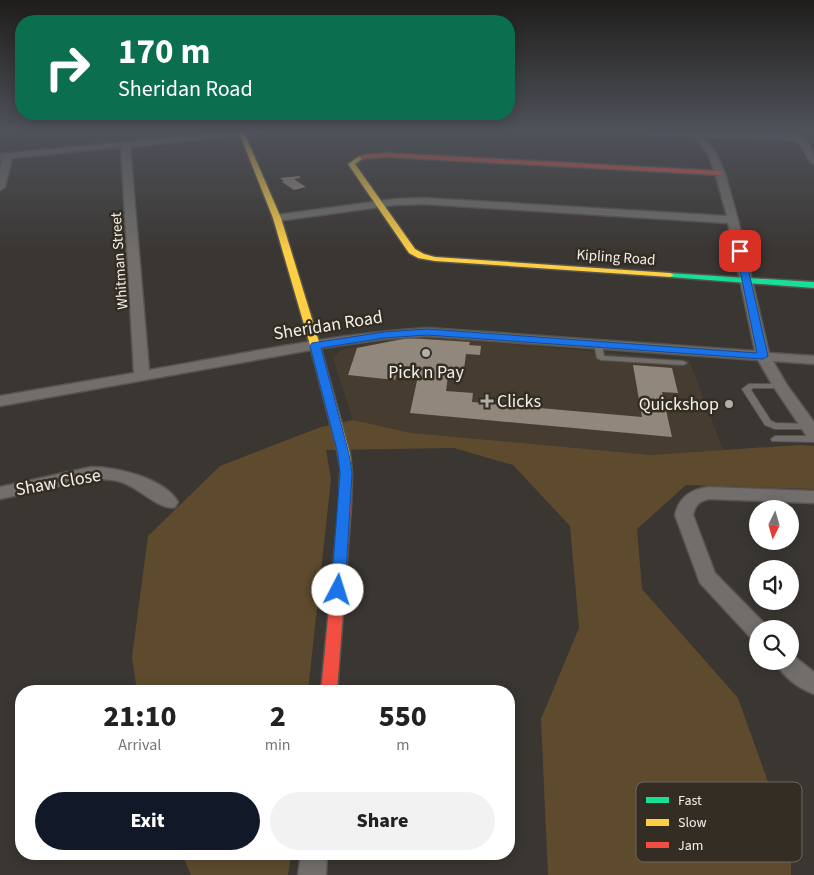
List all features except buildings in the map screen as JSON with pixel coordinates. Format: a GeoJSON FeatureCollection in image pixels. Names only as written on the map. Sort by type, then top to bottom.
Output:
{"type":"FeatureCollection","features":[{"type":"Feature","properties":{"kind":"street"},"geometry":{"type":"LineString","coordinates":[[0,187],[2,171]]}},
{"type":"Feature","properties":{"kind":"street","name":"Whitman Street"},"geometry":{"type":"LineString","coordinates":[[127,171],[142,376]]}},
{"type":"Feature","properties":{"kind":"street"},"geometry":{"type":"LineString","coordinates":[[257,171],[277,218],[315,346],[344,454],[346,473],[345,506],[330,685]]}},
{"type":"Feature","properties":{"kind":"street"},"geometry":{"type":"LineString","coordinates":[[355,171],[380,204]]}},
{"type":"Feature","properties":{"kind":"street"},"geometry":{"type":"LineString","coordinates":[[681,171],[720,173],[733,220],[763,356],[780,386],[811,430]]}},
{"type":"Feature","properties":{"kind":"street"},"geometry":{"type":"LineString","coordinates":[[277,218],[380,204],[424,201],[733,220]]}},
{"type":"Feature","properties":{"kind":"street","name":"Kipling Road"},"geometry":{"type":"LineString","coordinates":[[380,204],[412,250],[417,255],[435,259],[814,285]]}},
{"type":"Feature","properties":{"kind":"street","name":"Sheridan Road"},"geometry":{"type":"LineString","coordinates":[[0,401],[315,346],[384,335],[427,332],[814,360]]}},
{"type":"Feature","properties":{"kind":"street","name":"Shaw Close"},"geometry":{"type":"LineString","coordinates":[[0,493],[91,473],[104,472],[119,475],[150,487],[169,502]]}},
{"type":"Feature","properties":{"kind":"street"},"geometry":{"type":"LineString","coordinates":[[749,621],[707,577],[684,515],[685,508],[691,499],[704,493],[814,497]]}},
{"type":"Feature","properties":{"kind":"street"},"geometry":{"type":"LineString","coordinates":[[795,670],[803,678],[814,684]]}},
{"type":"Feature","properties":{"kind":"street"},"geometry":{"type":"LineString","coordinates":[[312,875],[313,860]]}},
{"type":"Feature","properties":{"kind":"lane"},"geometry":{"type":"LineString","coordinates":[[598,344],[601,358],[683,363]]}},
{"type":"Feature","properties":{"kind":"lane"},"geometry":{"type":"LineString","coordinates":[[780,386],[750,386],[746,389],[768,424],[811,430]]}},
{"type":"Feature","properties":{"kind":"lane"},"geometry":{"type":"LineString","coordinates":[[775,440],[814,439]]}},
{"type":"Feature","properties":{"kind":"shaded area"},"geometry":{"type":"Polygon","coordinates":[[[408,335],[689,360],[723,450],[651,455],[412,433],[353,420],[333,358],[341,350],[408,335]]]}},
{"type":"Feature","properties":{"kind":"shaded area"},"geometry":{"type":"Polygon","coordinates":[[[353,420],[412,433],[651,455],[799,445],[814,446],[814,489],[686,485],[637,529],[642,589],[738,698],[768,782],[636,782],[636,862],[791,862],[791,875],[548,875],[541,719],[579,628],[570,526],[513,465],[454,448],[326,450],[331,479],[309,685],[136,685],[132,657],[148,536],[220,466],[321,427],[353,420]]]}},
{"type":"Feature","properties":{"kind":"shaded area"},"geometry":{"type":"Polygon","coordinates":[[[185,860],[290,860],[288,875],[191,875],[185,860]]]}},
{"type":"Feature","properties":{"kind":"traffic: fast"},"geometry":{"type":"LineString","coordinates":[[670,275],[814,285]]}},
{"type":"Feature","properties":{"kind":"traffic: slow"},"geometry":{"type":"LineString","coordinates":[[257,171],[277,218],[315,345],[344,454],[346,474]]}},
{"type":"Feature","properties":{"kind":"traffic: slow"},"geometry":{"type":"LineString","coordinates":[[356,171],[412,251],[421,256],[435,259],[670,275]]}},
{"type":"Feature","properties":{"kind":"traffic: jam"},"geometry":{"type":"LineString","coordinates":[[680,171],[720,173]]}},
{"type":"Feature","properties":{"kind":"traffic: jam"},"geometry":{"type":"LineString","coordinates":[[330,685],[346,474]]}},
{"type":"Feature","properties":{"kind":"place","name":"Pick n Pay"},"geometry":{"type":"Point","coordinates":[426,353]}},
{"type":"Feature","properties":{"kind":"place","name":"Clicks"},"geometry":{"type":"Point","coordinates":[487,401]}},
{"type":"Feature","properties":{"kind":"place","name":"Quickshop"},"geometry":{"type":"Point","coordinates":[729,404]}},
{"type":"Feature","properties":{"kind":"route"},"geometry":{"type":"LineString","coordinates":[[338,590],[346,473],[344,454],[315,346],[384,335],[427,332],[763,356],[740,251]]}}]}
